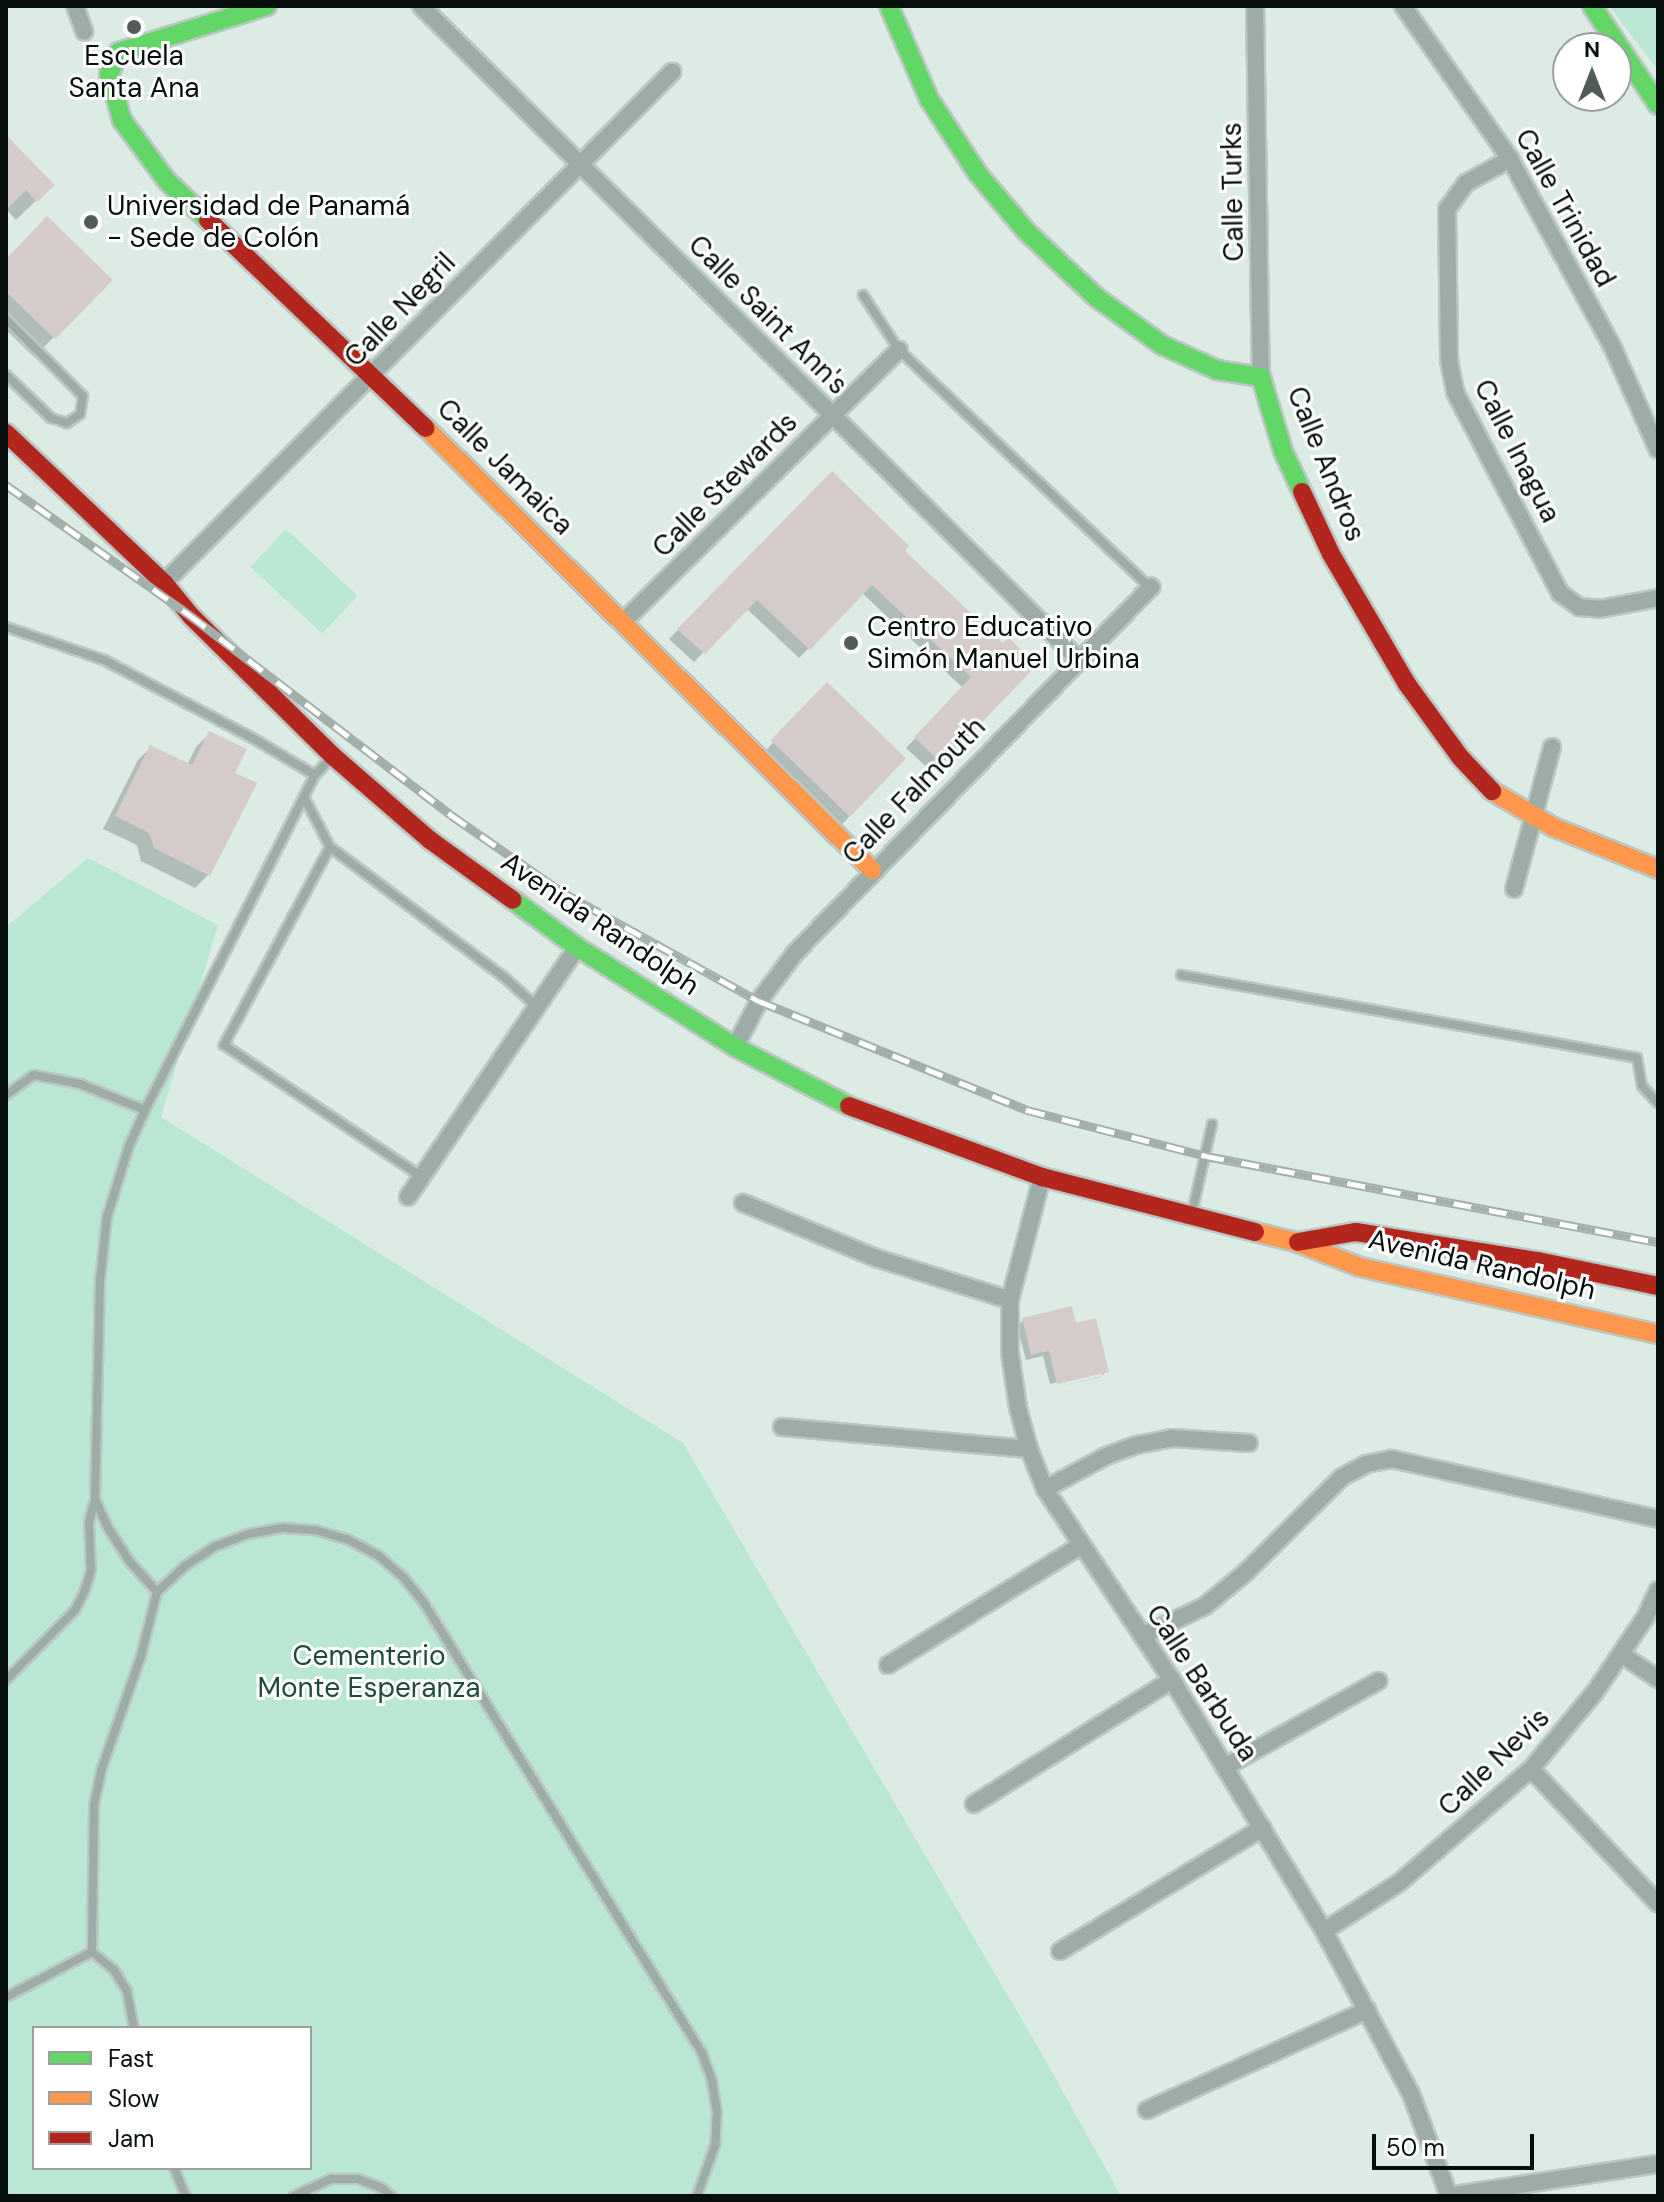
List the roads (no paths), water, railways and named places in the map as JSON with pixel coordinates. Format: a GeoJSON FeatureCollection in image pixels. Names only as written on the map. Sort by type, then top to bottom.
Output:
{"type":"FeatureCollection","features":[{"type":"Feature","properties":{"kind":"street"},"geometry":{"type":"LineString","coordinates":[[75,6],[84,31]]}},
{"type":"Feature","properties":{"kind":"street","name":"Calle Jamaica"},"geometry":{"type":"LineString","coordinates":[[267,6],[119,52],[109,74],[122,120],[167,181],[373,376],[872,870]]}},
{"type":"Feature","properties":{"kind":"street","name":"Calle Saint Ann's"},"geometry":{"type":"LineString","coordinates":[[421,6],[1079,660]]}},
{"type":"Feature","properties":{"kind":"street","name":"Calle Andros"},"geometry":{"type":"LineString","coordinates":[[889,6],[929,99],[978,174],[1026,231],[1096,297],[1162,345],[1217,370],[1261,377],[1268,407],[1305,503],[1400,673],[1460,757],[1495,795],[1605,850],[1658,869]]}},
{"type":"Feature","properties":{"kind":"street","name":"Calle Turks"},"geometry":{"type":"LineString","coordinates":[[1255,6],[1261,377]]}},
{"type":"Feature","properties":{"kind":"street","name":"Calle Trinidad"},"geometry":{"type":"LineString","coordinates":[[1403,6],[1510,159],[1613,348],[1658,450]]}},
{"type":"Feature","properties":{"kind":"street"},"geometry":{"type":"LineString","coordinates":[[1592,6],[1658,105]]}},
{"type":"Feature","properties":{"kind":"street","name":"Calle Negril"},"geometry":{"type":"LineString","coordinates":[[164,583],[672,72]]}},
{"type":"Feature","properties":{"kind":"street","name":"Calle Inagua"},"geometry":{"type":"LineString","coordinates":[[1510,159],[1466,183],[1447,209],[1449,360],[1455,392],[1560,593],[1579,607],[1600,609],[1658,598]]}},
{"type":"Feature","properties":{"kind":"street","name":"Calle Stewards"},"geometry":{"type":"LineString","coordinates":[[622,623],[899,350]]}},
{"type":"Feature","properties":{"kind":"street","name":"Avenida Randolph"},"geometry":{"type":"LineString","coordinates":[[6,433],[164,583],[191,616],[333,756],[430,840],[577,947],[735,1047],[832,1100],[1042,1177],[1296,1242],[1360,1267],[1658,1334]]}},
{"type":"Feature","properties":{"kind":"street","name":"Calle Falmouth"},"geometry":{"type":"LineString","coordinates":[[735,1047],[759,1001],[795,953],[872,870],[1151,587]]}},
{"type":"Feature","properties":{"kind":"street"},"geometry":{"type":"LineString","coordinates":[[1514,889],[1552,747]]}},
{"type":"Feature","properties":{"kind":"street"},"geometry":{"type":"LineString","coordinates":[[408,1197],[577,947]]}},
{"type":"Feature","properties":{"kind":"street","name":"Calle Barbuda"},"geometry":{"type":"LineString","coordinates":[[1042,1177],[1010,1300],[1010,1353],[1029,1449],[1045,1489],[1080,1546],[1172,1680],[1324,1931],[1411,2094],[1449,2196]]}},
{"type":"Feature","properties":{"kind":"street"},"geometry":{"type":"LineString","coordinates":[[743,1203],[876,1258],[1010,1300]]}},
{"type":"Feature","properties":{"kind":"street","name":"Avenida Randolph"},"geometry":{"type":"LineString","coordinates":[[1296,1242],[1356,1232],[1538,1261],[1658,1286]]}},
{"type":"Feature","properties":{"kind":"street"},"geometry":{"type":"LineString","coordinates":[[782,1427],[1029,1449]]}},
{"type":"Feature","properties":{"kind":"street"},"geometry":{"type":"LineString","coordinates":[[1045,1489],[1106,1456],[1137,1445],[1172,1438],[1249,1443]]}},
{"type":"Feature","properties":{"kind":"street"},"geometry":{"type":"LineString","coordinates":[[1142,1636],[1205,1606],[1245,1573],[1342,1477],[1366,1464],[1392,1459],[1658,1519]]}},
{"type":"Feature","properties":{"kind":"street"},"geometry":{"type":"LineString","coordinates":[[888,1665],[1080,1546]]}},
{"type":"Feature","properties":{"kind":"street","name":"Calle Nevis"},"geometry":{"type":"LineString","coordinates":[[1324,1931],[1400,1882],[1531,1769],[1562,1735],[1621,1654],[1645,1618],[1658,1590]]}},
{"type":"Feature","properties":{"kind":"street"},"geometry":{"type":"LineString","coordinates":[[1621,1654],[1658,1679]]}},
{"type":"Feature","properties":{"kind":"street"},"geometry":{"type":"LineString","coordinates":[[974,1804],[1172,1680]]}},
{"type":"Feature","properties":{"kind":"street"},"geometry":{"type":"LineString","coordinates":[[1225,1767],[1378,1681]]}},
{"type":"Feature","properties":{"kind":"street"},"geometry":{"type":"LineString","coordinates":[[1531,1769],[1658,1904]]}},
{"type":"Feature","properties":{"kind":"street"},"geometry":{"type":"LineString","coordinates":[[1060,1951],[1262,1828]]}},
{"type":"Feature","properties":{"kind":"street"},"geometry":{"type":"LineString","coordinates":[[1147,2110],[1367,2010]]}},
{"type":"Feature","properties":{"kind":"street"},"geometry":{"type":"LineString","coordinates":[[1449,2196],[1658,2164]]}},
{"type":"Feature","properties":{"kind":"lane"},"geometry":{"type":"LineString","coordinates":[[863,295],[899,350],[1151,587]]}},
{"type":"Feature","properties":{"kind":"lane"},"geometry":{"type":"LineString","coordinates":[[6,319],[83,396],[80,414],[67,423],[51,418],[6,375]]}},
{"type":"Feature","properties":{"kind":"lane"},"geometry":{"type":"LineString","coordinates":[[6,627],[104,660],[249,736],[315,775]]}},
{"type":"Feature","properties":{"kind":"lane"},"geometry":{"type":"LineString","coordinates":[[6,1680],[75,1610],[91,1570],[89,1522],[95,1499],[100,1281],[107,1217],[129,1146],[315,775],[333,756]]}},
{"type":"Feature","properties":{"kind":"lane"},"geometry":{"type":"LineString","coordinates":[[304,797],[330,847],[505,978],[537,1007]]}},
{"type":"Feature","properties":{"kind":"lane"},"geometry":{"type":"LineString","coordinates":[[330,847],[224,1045],[422,1177]]}},
{"type":"Feature","properties":{"kind":"lane"},"geometry":{"type":"LineString","coordinates":[[1181,975],[1637,1058],[1642,1086],[1658,1103]]}},
{"type":"Feature","properties":{"kind":"lane"},"geometry":{"type":"LineString","coordinates":[[6,1095],[34,1075],[80,1084],[145,1110]]}},
{"type":"Feature","properties":{"kind":"lane"},"geometry":{"type":"LineString","coordinates":[[1191,1216],[1212,1124]]}},
{"type":"Feature","properties":{"kind":"lane"},"geometry":{"type":"LineString","coordinates":[[95,1499],[108,1528],[130,1562],[157,1592]]}},
{"type":"Feature","properties":{"kind":"lane"},"geometry":{"type":"LineString","coordinates":[[92,1952],[94,1805],[102,1768],[141,1656],[157,1592],[185,1566],[214,1547],[248,1534],[283,1528],[315,1530],[347,1539],[379,1556],[404,1578],[424,1603],[702,2053],[712,2081],[717,2112],[715,2145],[697,2196]]}},
{"type":"Feature","properties":{"kind":"lane"},"geometry":{"type":"LineString","coordinates":[[6,1997],[92,1952]]}},
{"type":"Feature","properties":{"kind":"lane"},"geometry":{"type":"LineString","coordinates":[[92,1952],[113,1969],[127,1991],[134,2026]]}},
{"type":"Feature","properties":{"kind":"lane"},"geometry":{"type":"LineString","coordinates":[[175,2170],[186,2196]]}},
{"type":"Feature","properties":{"kind":"lane"},"geometry":{"type":"LineString","coordinates":[[294,2196],[331,2179],[358,2179],[382,2188],[391,2196]]}},
{"type":"Feature","properties":{"kind":"railway"},"geometry":{"type":"LineString","coordinates":[[6,485],[191,616],[451,815],[562,892],[759,1001],[1027,1110],[1206,1156],[1658,1242]]}},
{"type":"Feature","properties":{"kind":"place","name":"Escuela Santa Ana"},"geometry":{"type":"Point","coordinates":[134,27]}},
{"type":"Feature","properties":{"kind":"place","name":"Universidad de Panamá - Sede de Colón"},"geometry":{"type":"Point","coordinates":[91,222]}},
{"type":"Feature","properties":{"kind":"place","name":"Centro Educativo Simón Manuel Urbina"},"geometry":{"type":"Point","coordinates":[851,643]}},
{"type":"Feature","properties":{"kind":"park label","name":"Cementerio Monte Esperanza"},"geometry":{"type":"Point","coordinates":[369,1672]}}]}
